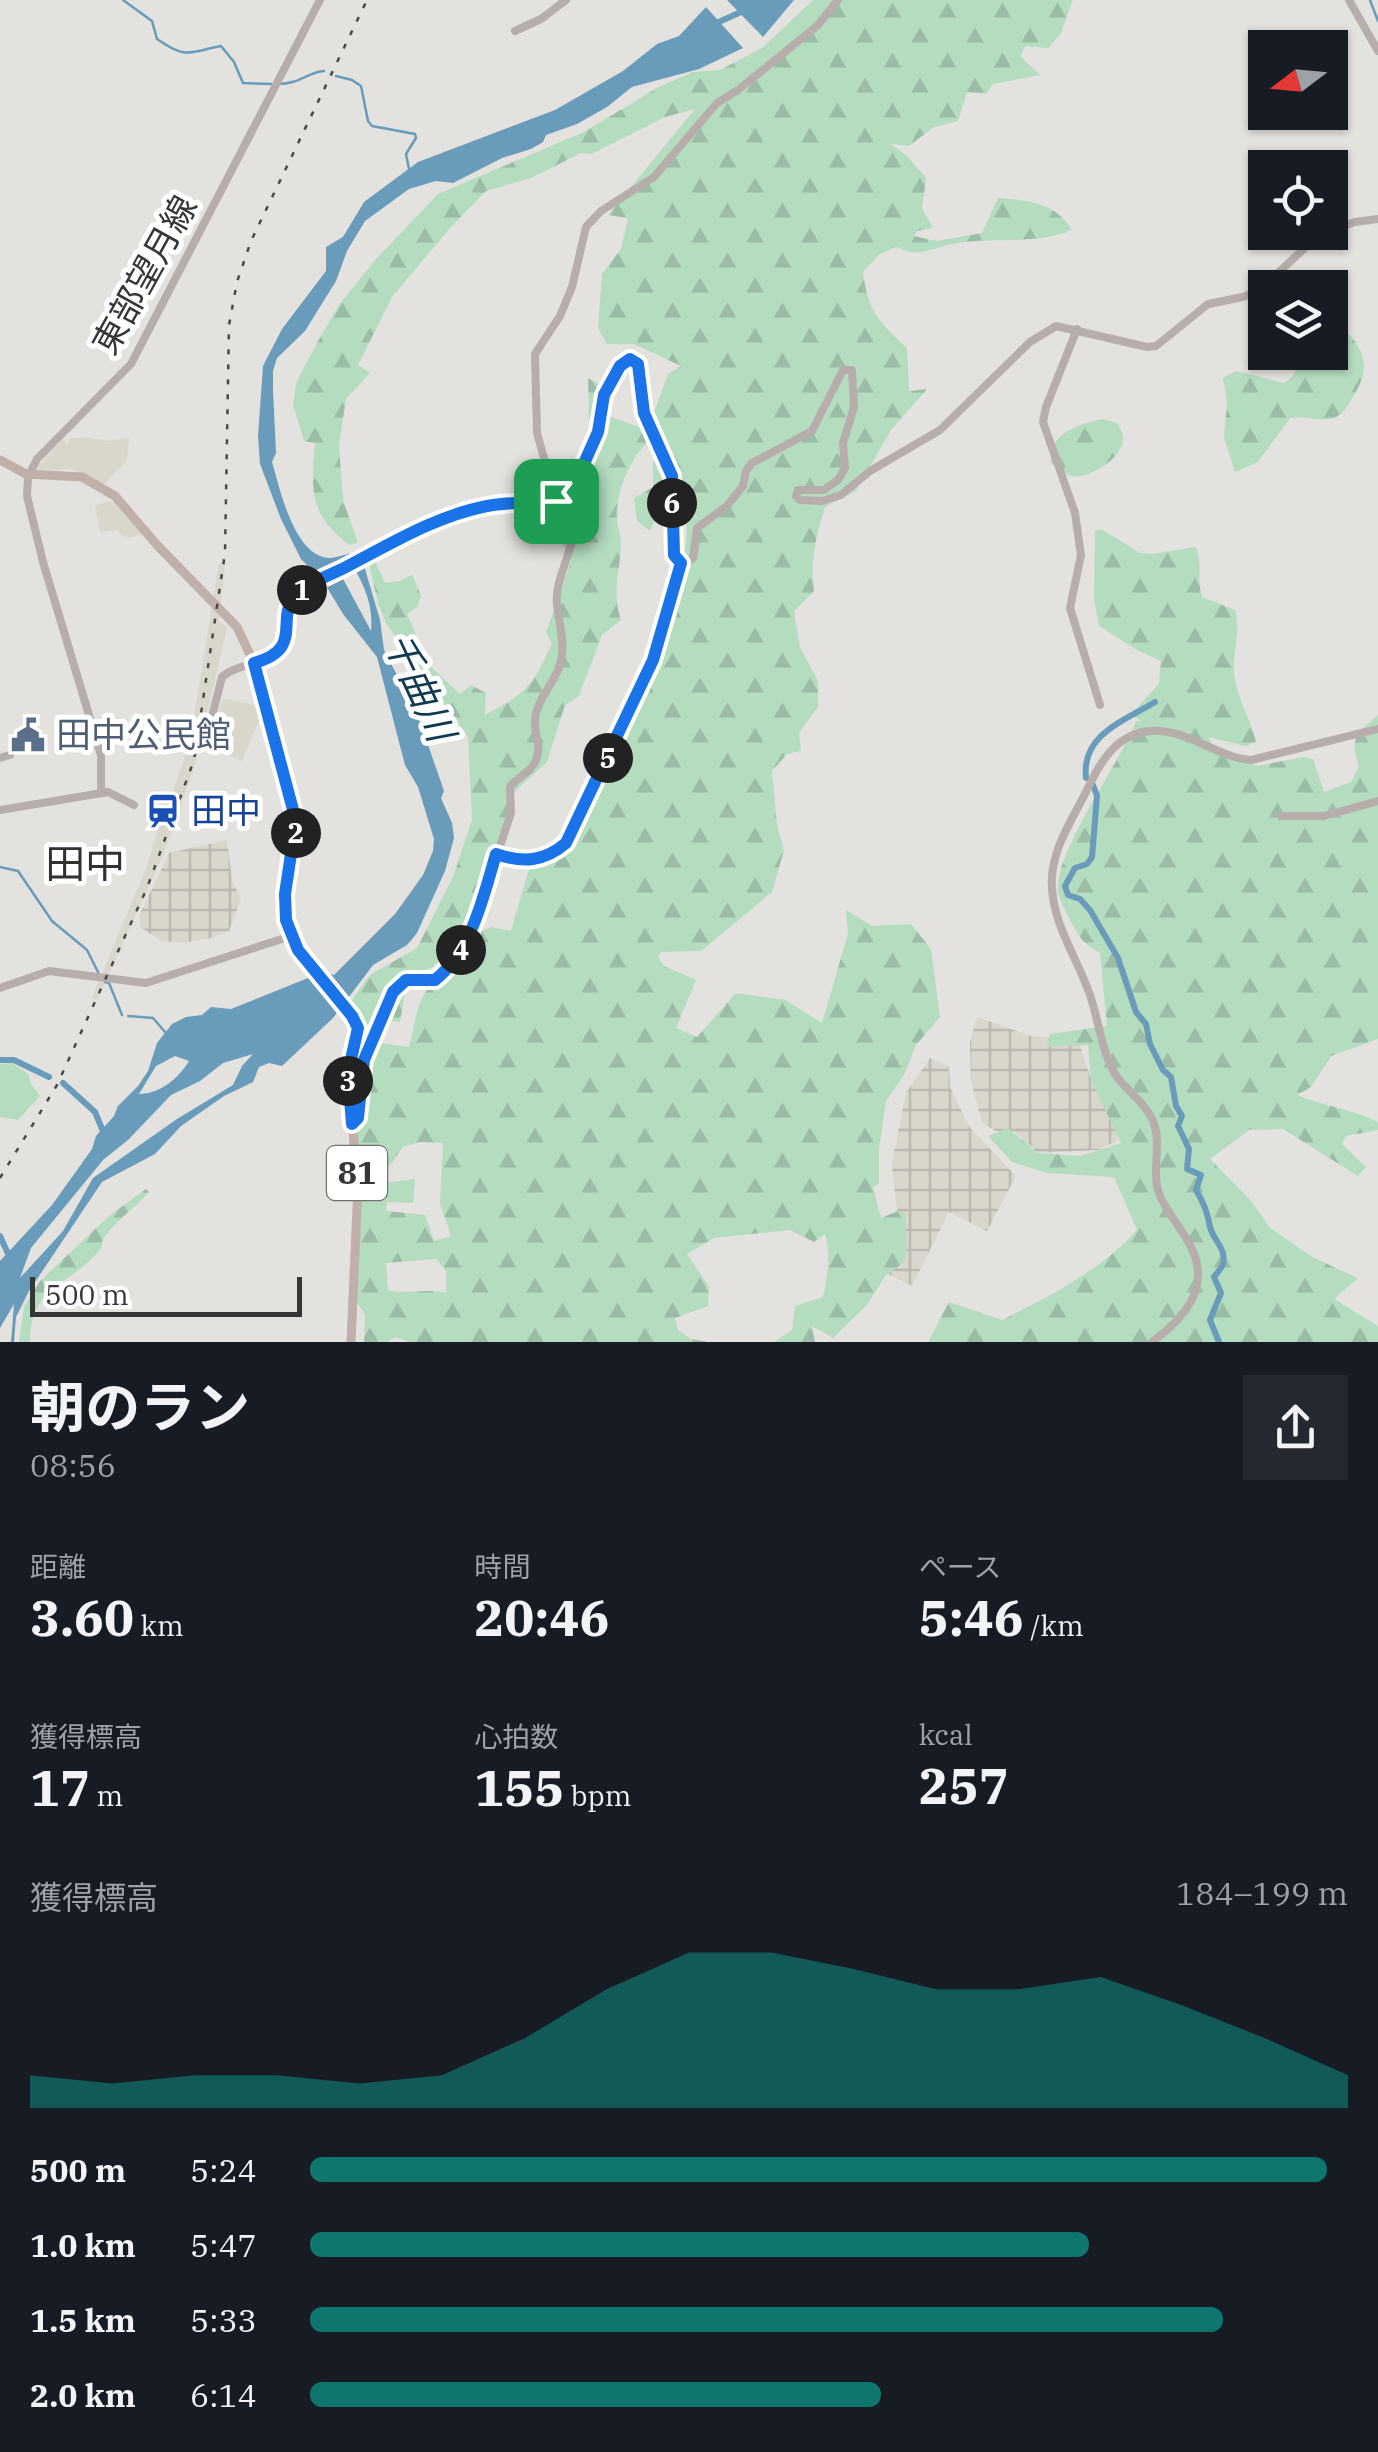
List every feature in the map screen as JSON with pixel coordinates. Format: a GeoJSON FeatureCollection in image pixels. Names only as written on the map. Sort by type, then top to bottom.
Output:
{"type":"FeatureCollection","features":[{"type":"Feature","properties":{"kind":"main road","name":"東部望月線"},"geometry":{"type":"LineString","coordinates":[[28,474],[38,458],[131,364],[320,0]]}},
{"type":"Feature","properties":{"kind":"main road"},"geometry":{"type":"LineString","coordinates":[[515,31],[541,20],[566,0]]}},
{"type":"Feature","properties":{"kind":"main road"},"geometry":{"type":"LineString","coordinates":[[560,500],[537,433],[535,354],[560,316],[572,287],[586,227],[601,211],[654,177],[710,109],[817,26],[838,0]]}},
{"type":"Feature","properties":{"kind":"main road"},"geometry":{"type":"LineString","coordinates":[[1348,0],[1378,51]]}},
{"type":"Feature","properties":{"kind":"main road"},"geometry":{"type":"LineString","coordinates":[[1348,225],[1378,219]]}},
{"type":"Feature","properties":{"kind":"main road"},"geometry":{"type":"LineString","coordinates":[[681,563],[693,558],[697,528],[727,506],[742,486],[746,470],[801,440],[816,427],[843,370],[852,370],[855,380],[854,414],[843,443],[843,473],[824,490],[798,490],[796,496],[800,500],[822,501],[841,495],[870,471],[946,426],[1038,336],[1056,326],[1156,346],[1208,304],[1260,290],[1302,250]]}},
{"type":"Feature","properties":{"kind":"main road"},"geometry":{"type":"LineString","coordinates":[[1077,329],[1042,422],[1073,502],[1081,555],[1070,608],[1100,706]]}},
{"type":"Feature","properties":{"kind":"main road"},"geometry":{"type":"LineString","coordinates":[[560,500],[574,486],[598,432],[604,395],[616,373],[626,361],[637,360],[644,413],[672,476],[674,555],[681,563]]}},
{"type":"Feature","properties":{"kind":"main road","name":"81"},"geometry":{"type":"LineString","coordinates":[[0,460],[28,474],[78,476],[115,496],[241,632],[254,663],[296,821],[285,904],[291,936],[312,969],[347,1009],[358,1032],[348,1073],[358,1198],[351,1342]]}},
{"type":"Feature","properties":{"kind":"main road"},"geometry":{"type":"LineString","coordinates":[[28,474],[27,496],[36,533],[101,755],[101,793]]}},
{"type":"Feature","properties":{"kind":"main road"},"geometry":{"type":"LineString","coordinates":[[204,748],[222,677],[272,657],[284,646],[290,604],[297,594],[428,524],[505,503],[560,500],[571,506],[574,524],[556,601],[561,622],[561,662],[534,722],[539,744],[534,764],[510,787],[511,813],[478,913],[456,958],[435,980],[406,980],[393,992],[364,1060],[358,1118],[352,1124]]}},
{"type":"Feature","properties":{"kind":"main road"},"geometry":{"type":"LineString","coordinates":[[496,854],[526,862],[566,843],[653,660],[681,563]]}},
{"type":"Feature","properties":{"kind":"main road"},"geometry":{"type":"LineString","coordinates":[[1152,1342],[1188,1310],[1195,1292],[1197,1262],[1159,1193],[1157,1136],[1151,1116],[1120,1081],[1109,1061],[1091,996],[1058,916],[1051,886],[1054,858],[1099,764],[1115,746],[1136,734],[1169,732],[1232,757],[1251,760],[1378,729]]}},
{"type":"Feature","properties":{"kind":"main road"},"geometry":{"type":"LineString","coordinates":[[0,810],[113,792],[134,805]]}},
{"type":"Feature","properties":{"kind":"main road"},"geometry":{"type":"LineString","coordinates":[[1281,816],[1324,816],[1378,801]]}},
{"type":"Feature","properties":{"kind":"main road"},"geometry":{"type":"LineString","coordinates":[[0,988],[49,971],[146,983],[291,936]]}},
{"type":"Feature","properties":{"kind":"shaded area"},"geometry":{"type":"Polygon","coordinates":[[[71,438],[106,441],[129,438],[127,460],[104,484],[70,469],[40,471],[37,467],[63,439],[67,444],[71,438]]]}},
{"type":"Feature","properties":{"kind":"shaded area"},"geometry":{"type":"Polygon","coordinates":[[[114,501],[144,533],[129,538],[118,530],[100,532],[95,505],[114,501]]]}},
{"type":"Feature","properties":{"kind":"shaded area"},"geometry":{"type":"Polygon","coordinates":[[[219,563],[225,564],[219,621],[227,628],[194,768],[165,851],[97,1000],[92,998],[147,866],[160,823],[158,817],[165,797],[173,791],[190,741],[219,563]]]}},
{"type":"Feature","properties":{"kind":"shaded area"},"geometry":{"type":"Polygon","coordinates":[[[223,698],[257,706],[261,716],[242,761],[208,746],[223,698]]]}},
{"type":"Feature","properties":{"kind":"shaded area"},"geometry":{"type":"Polygon","coordinates":[[[227,840],[232,880],[241,899],[229,931],[182,943],[162,941],[140,927],[140,914],[169,853],[227,840]]]}},
{"type":"Feature","properties":{"kind":"shaded area"},"geometry":{"type":"Polygon","coordinates":[[[977,1017],[1031,1036],[1078,1040],[1092,1081],[1118,1120],[1117,1141],[1098,1150],[1038,1153],[1014,1131],[996,1131],[982,1123],[971,1081],[970,1042],[977,1017]]]}},
{"type":"Feature","properties":{"kind":"shaded area"},"geometry":{"type":"Polygon","coordinates":[[[930,1058],[949,1067],[950,1087],[970,1128],[1016,1176],[987,1231],[949,1212],[912,1286],[886,1273],[902,1226],[892,1164],[906,1093],[930,1058]]]}},
{"type":"Feature","properties":{"kind":"green space"},"geometry":{"type":"Polygon","coordinates":[[[813,0],[1073,0],[1060,35],[1048,48],[1025,46],[1020,56],[1040,75],[993,84],[986,94],[967,92],[958,121],[934,127],[909,146],[890,144],[926,178],[922,208],[933,228],[917,231],[914,236],[937,241],[982,233],[998,198],[1049,209],[1072,230],[1044,238],[957,243],[922,252],[896,247],[880,254],[863,272],[876,315],[907,348],[909,391],[927,389],[891,430],[856,491],[825,507],[815,549],[814,591],[794,611],[800,647],[818,681],[818,707],[799,733],[801,751],[787,754],[772,771],[777,825],[784,850],[772,892],[701,951],[661,952],[658,957],[664,966],[696,980],[676,1028],[697,1037],[736,993],[785,1000],[822,1023],[848,934],[846,910],[872,926],[911,924],[931,949],[940,1017],[916,1045],[904,1075],[886,1101],[879,1183],[873,1188],[881,1218],[898,1211],[905,1214],[907,1250],[903,1263],[885,1276],[867,1305],[833,1338],[812,1326],[815,1342],[774,1342],[792,1330],[795,1306],[823,1297],[827,1272],[825,1234],[814,1242],[790,1230],[714,1238],[687,1254],[709,1287],[708,1306],[675,1318],[678,1330],[691,1339],[709,1342],[409,1342],[396,1337],[386,1342],[364,1342],[365,1314],[357,1303],[352,1092],[359,1019],[351,1001],[370,975],[417,948],[453,877],[472,820],[468,737],[387,625],[368,559],[373,557],[385,583],[412,575],[421,595],[418,606],[407,614],[429,665],[460,694],[471,685],[486,693],[485,715],[527,687],[552,643],[546,632],[571,561],[562,543],[566,506],[578,494],[595,436],[589,418],[588,378],[598,383],[599,413],[645,429],[649,441],[630,466],[617,509],[621,542],[617,600],[621,620],[602,635],[579,696],[565,705],[547,762],[514,792],[511,810],[459,934],[433,967],[414,975],[406,985],[400,1022],[384,1020],[380,1043],[409,1047],[420,1005],[436,978],[475,956],[475,934],[492,927],[511,931],[529,869],[570,846],[602,774],[633,724],[684,568],[687,527],[683,502],[677,494],[663,503],[650,531],[637,521],[634,498],[653,487],[653,463],[663,443],[651,421],[668,374],[681,366],[634,344],[607,344],[598,328],[602,274],[621,249],[628,218],[608,215],[695,109],[665,117],[591,154],[581,153],[531,178],[486,191],[392,297],[358,365],[370,373],[346,399],[339,445],[343,500],[358,543],[349,545],[326,523],[320,511],[313,488],[315,443],[304,441],[293,404],[297,381],[339,305],[376,259],[438,194],[584,132],[657,88],[693,72],[720,70],[762,48],[813,0]],[[420,1142],[403,1147],[381,1177],[383,1183],[415,1179],[413,1203],[387,1202],[386,1211],[425,1215],[434,1241],[451,1236],[440,1203],[443,1143],[420,1142]],[[436,1259],[386,1263],[388,1290],[446,1293],[446,1271],[436,1259]]]}},
{"type":"Feature","properties":{"kind":"green space"},"geometry":{"type":"Polygon","coordinates":[[[1348,333],[1364,361],[1360,384],[1344,411],[1334,418],[1290,418],[1258,462],[1235,472],[1224,438],[1227,402],[1223,378],[1236,371],[1284,383],[1296,370],[1348,370],[1348,333]]]}},
{"type":"Feature","properties":{"kind":"green space"},"geometry":{"type":"Polygon","coordinates":[[[1103,419],[1118,424],[1123,439],[1112,460],[1079,476],[1066,474],[1051,462],[1055,443],[1067,431],[1103,419]]]}},
{"type":"Feature","properties":{"kind":"green space"},"geometry":{"type":"Polygon","coordinates":[[[1101,529],[1140,553],[1195,547],[1202,597],[1235,610],[1235,682],[1256,742],[1245,746],[1209,737],[1214,749],[1258,766],[1303,757],[1313,759],[1324,792],[1351,782],[1359,767],[1356,737],[1378,715],[1378,1039],[1331,1056],[1311,1087],[1297,1095],[1378,1122],[1378,1130],[1346,1136],[1342,1144],[1366,1167],[1358,1176],[1283,1129],[1249,1130],[1210,1159],[1252,1202],[1270,1228],[1314,1258],[1358,1278],[1334,1299],[1378,1326],[1378,1342],[928,1342],[949,1302],[1002,1320],[1091,1270],[1137,1230],[1114,1177],[1048,1173],[1012,1162],[988,1136],[1008,1128],[1038,1153],[1080,1156],[1121,1143],[1091,1080],[1088,1045],[1047,1047],[1050,1034],[1107,1026],[1100,953],[1082,940],[1070,920],[1058,891],[1060,874],[1077,831],[1136,721],[1142,721],[1130,715],[1159,684],[1161,661],[1099,626],[1094,599],[1095,531],[1101,529]]]}},
{"type":"Feature","properties":{"kind":"green space"},"geometry":{"type":"Polygon","coordinates":[[[12,1063],[28,1074],[40,1096],[18,1120],[0,1117],[0,1064],[12,1063]]]}},
{"type":"Feature","properties":{"kind":"green space"},"geometry":{"type":"Polygon","coordinates":[[[146,1189],[149,1192],[109,1232],[98,1252],[44,1298],[32,1323],[30,1342],[19,1342],[24,1307],[40,1281],[109,1216],[146,1189]]]}},
{"type":"Feature","properties":{"kind":"water"},"geometry":{"type":"Polygon","coordinates":[[[727,0],[794,0],[763,37],[727,0]]]}},
{"type":"Feature","properties":{"kind":"water"},"geometry":{"type":"Polygon","coordinates":[[[706,7],[743,48],[699,69],[632,87],[577,124],[546,135],[543,142],[531,149],[502,158],[453,183],[436,181],[409,189],[365,221],[347,251],[336,281],[305,331],[277,358],[273,371],[276,453],[272,462],[284,504],[298,534],[317,554],[329,558],[360,552],[380,620],[384,650],[418,716],[444,791],[441,798],[454,838],[445,871],[417,933],[407,945],[373,965],[333,1018],[282,1066],[269,1063],[259,1067],[253,1082],[224,1096],[181,1126],[155,1154],[102,1182],[29,1291],[16,1317],[11,1342],[14,1304],[0,1328],[0,1261],[52,1205],[92,1149],[96,1136],[148,1071],[157,1043],[172,1024],[202,1015],[211,1007],[231,1009],[323,972],[334,975],[395,914],[423,875],[433,851],[434,839],[418,787],[405,765],[377,657],[325,584],[301,559],[260,464],[263,366],[282,329],[326,271],[326,247],[343,237],[364,202],[418,162],[555,110],[623,71],[657,44],[679,36],[706,7]],[[347,557],[339,560],[341,575],[371,631],[366,592],[347,557]],[[253,1054],[223,1063],[200,1081],[171,1095],[103,1160],[31,1248],[20,1278],[63,1231],[93,1178],[233,1085],[253,1054]],[[175,1056],[156,1066],[139,1094],[168,1084],[189,1061],[175,1056]]]}},
{"type":"Feature","properties":{"kind":"waterway"},"geometry":{"type":"LineString","coordinates":[[123,0],[152,21],[157,39],[167,46],[188,53],[221,46],[243,83],[271,84]]}},
{"type":"Feature","properties":{"kind":"waterway","name":"千曲川"},"geometry":{"type":"LineString","coordinates":[[712,25],[741,12],[750,0]]}},
{"type":"Feature","properties":{"kind":"waterway"},"geometry":{"type":"LineString","coordinates":[[1370,0],[1378,21]]}},
{"type":"Feature","properties":{"kind":"waterway"},"geometry":{"type":"LineString","coordinates":[[279,84],[324,71]]}},
{"type":"Feature","properties":{"kind":"waterway"},"geometry":{"type":"LineString","coordinates":[[336,76],[361,86],[372,126],[415,134],[406,154],[409,169]]}},
{"type":"Feature","properties":{"kind":"waterway"},"geometry":{"type":"LineString","coordinates":[[1086,778],[1086,763],[1098,739],[1155,702]]}},
{"type":"Feature","properties":{"kind":"waterway"},"geometry":{"type":"LineString","coordinates":[[1093,785],[1097,796],[1092,857],[1087,864],[1075,868],[1065,886],[1068,895],[1080,899],[1090,910],[1118,958],[1136,1012],[1146,1024],[1150,1044],[1171,1077],[1176,1106],[1182,1116],[1178,1126],[1189,1149],[1187,1169],[1201,1175],[1196,1190],[1223,1254],[1223,1264],[1214,1277],[1221,1293],[1210,1320],[1219,1342]]}},
{"type":"Feature","properties":{"kind":"waterway"},"geometry":{"type":"LineString","coordinates":[[0,867],[18,871],[52,921],[87,950],[99,974]]}},
{"type":"Feature","properties":{"kind":"waterway"},"geometry":{"type":"LineString","coordinates":[[105,982],[109,983],[122,1015]]}},
{"type":"Feature","properties":{"kind":"waterway"},"geometry":{"type":"LineString","coordinates":[[128,1016],[153,1018],[165,1032]]}},
{"type":"Feature","properties":{"kind":"waterway"},"geometry":{"type":"LineString","coordinates":[[0,1060],[14,1060],[49,1077]]}},
{"type":"Feature","properties":{"kind":"waterway"},"geometry":{"type":"LineString","coordinates":[[63,1083],[95,1112],[105,1136]]}},
{"type":"Feature","properties":{"kind":"waterway"},"geometry":{"type":"LineString","coordinates":[[0,1236],[10,1258]]}},
{"type":"Feature","properties":{"kind":"railway"},"geometry":{"type":"LineString","coordinates":[[0,1178],[57,1085],[147,888],[194,760],[225,553],[229,325],[237,282],[251,241],[367,0]]}},
{"type":"Feature","properties":{"kind":"place","name":"田中公民館"},"geometry":{"type":"Point","coordinates":[28,735]}},
{"type":"Feature","properties":{"kind":"place","name":"田中"},"geometry":{"type":"Point","coordinates":[163,811]}},
{"type":"Feature","properties":{"kind":"district","name":"田中"},"geometry":{"type":"Point","coordinates":[85,864]}},
{"type":"Feature","properties":{"kind":"route"},"geometry":{"type":"LineString","coordinates":[[630,359],[637,360],[644,413],[670,466],[674,555],[681,563],[658,647],[566,843],[526,862],[496,854],[478,913],[456,958],[435,980],[406,980],[393,992],[364,1060],[358,1118],[352,1124],[348,1073],[358,1028],[298,950],[286,920],[285,894],[296,821],[254,663],[272,657],[284,646],[290,604],[297,594],[374,551],[428,524],[485,506],[556,501],[564,500],[574,486],[598,432],[604,395],[620,366],[630,359]]}}]}
